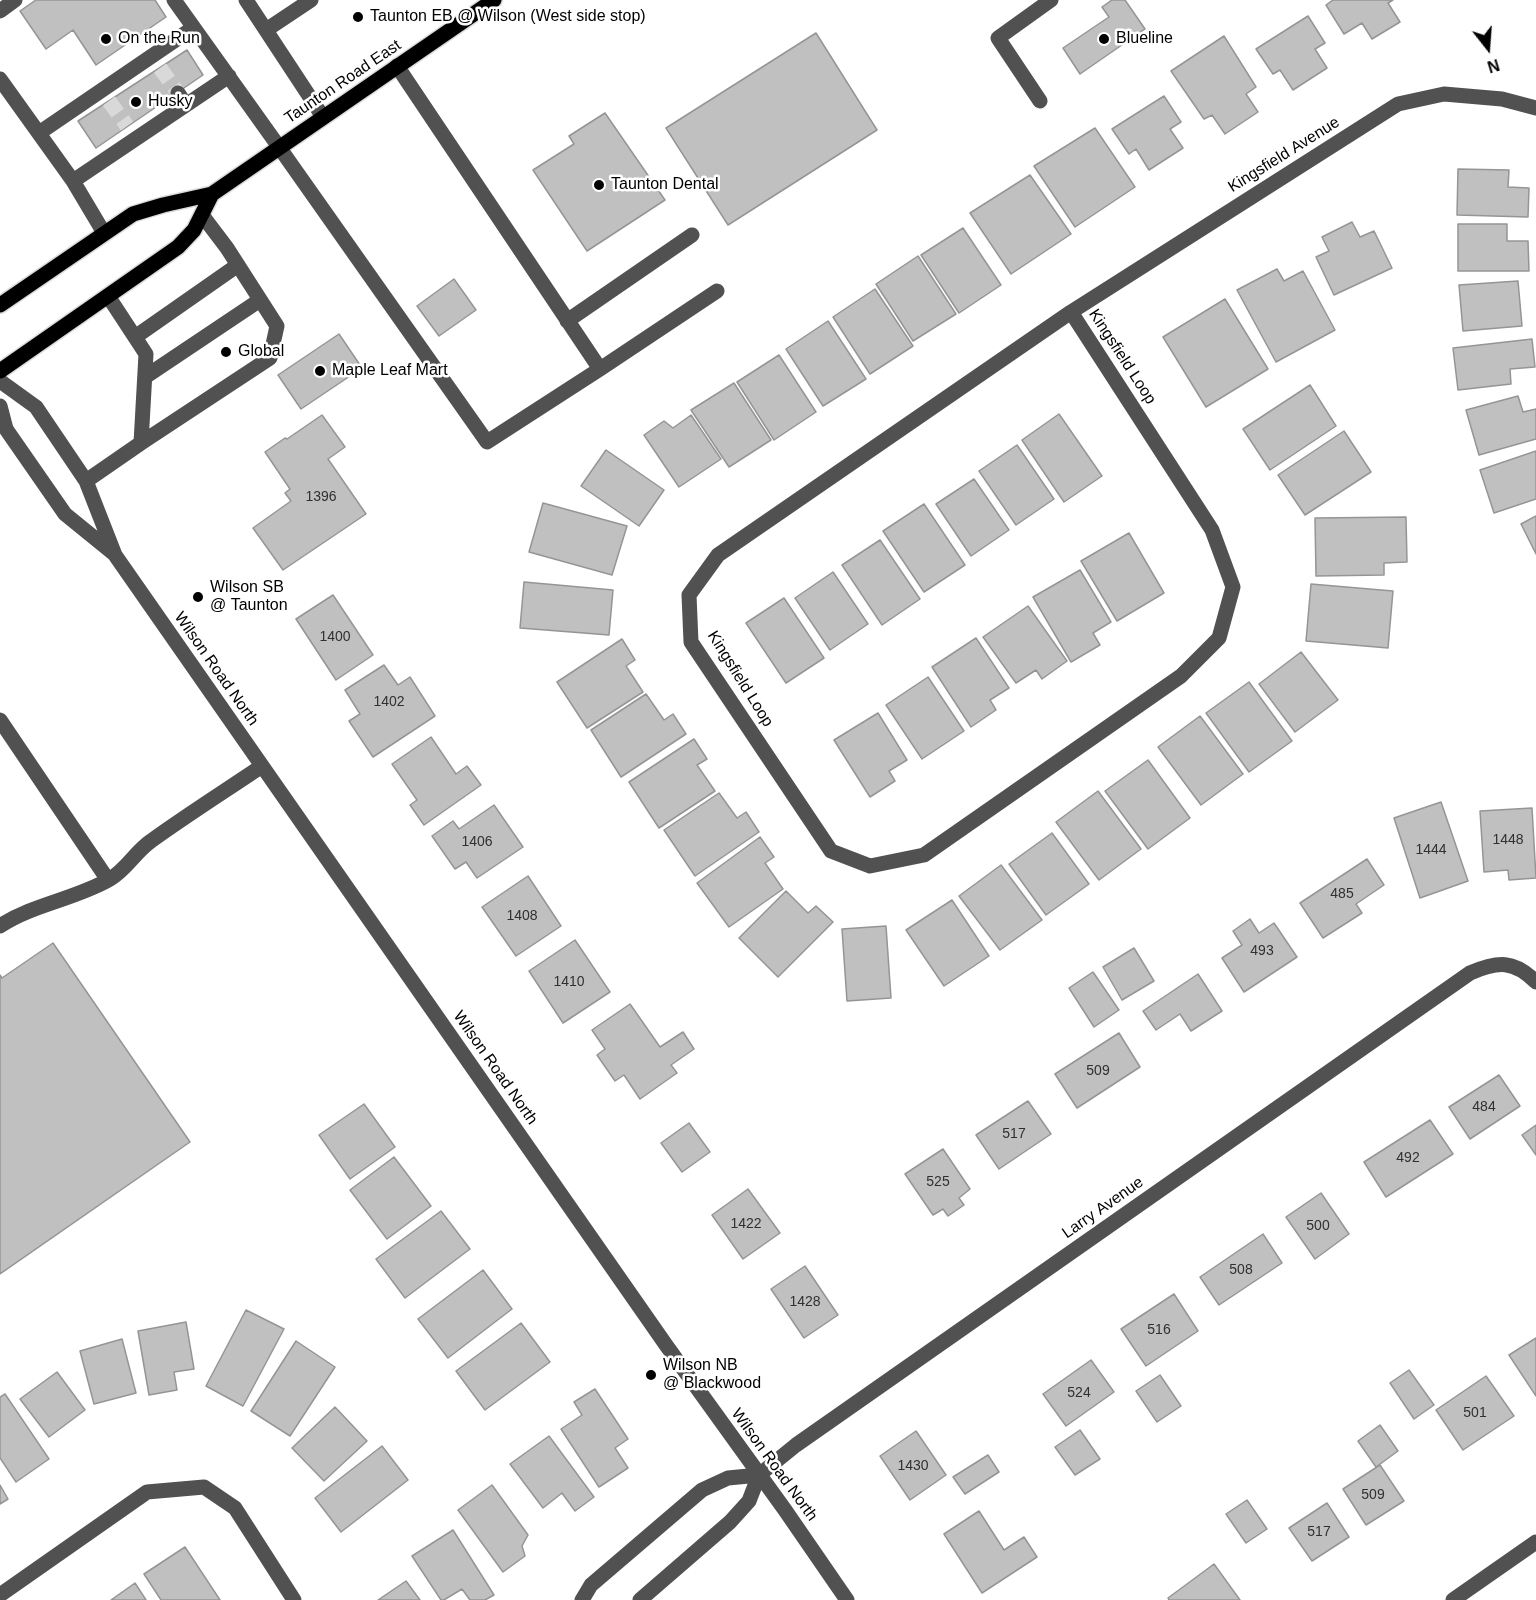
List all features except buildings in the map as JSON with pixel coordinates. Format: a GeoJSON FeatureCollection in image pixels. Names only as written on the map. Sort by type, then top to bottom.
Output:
{"type":"FeatureCollection","features":[{"type":"Feature","properties":{"kind":"main road","name":"Taunton Road East"},"geometry":{"type":"LineString","coordinates":[[0,305],[133,214],[212,194],[494,0]]}},
{"type":"Feature","properties":{"kind":"main road","name":"Taunton Road East"},"geometry":{"type":"LineString","coordinates":[[0,371],[178,247],[195,230],[212,194]]}},
{"type":"Feature","properties":{"kind":"street"},"geometry":{"type":"LineString","coordinates":[[0,11],[15,0]]}},
{"type":"Feature","properties":{"kind":"street"},"geometry":{"type":"LineString","coordinates":[[174,0],[487,442],[717,291]]}},
{"type":"Feature","properties":{"kind":"street"},"geometry":{"type":"LineString","coordinates":[[246,0],[323,117]]}},
{"type":"Feature","properties":{"kind":"street"},"geometry":{"type":"LineString","coordinates":[[266,30],[311,0]]}},
{"type":"Feature","properties":{"kind":"street"},"geometry":{"type":"LineString","coordinates":[[1040,101],[998,38],[1051,0]]}},
{"type":"Feature","properties":{"kind":"street"},"geometry":{"type":"LineString","coordinates":[[39,133],[105,96],[156,62],[194,28]]}},
{"type":"Feature","properties":{"kind":"street"},"geometry":{"type":"LineString","coordinates":[[398,66],[600,369]]}},
{"type":"Feature","properties":{"kind":"street"},"geometry":{"type":"LineString","coordinates":[[73,181],[132,132],[182,99],[228,76]]}},
{"type":"Feature","properties":{"kind":"street"},"geometry":{"type":"LineString","coordinates":[[0,79],[73,181],[104,233]]}},
{"type":"Feature","properties":{"kind":"street","name":"Kingsfield Avenue"},"geometry":{"type":"LineString","coordinates":[[1071,312],[1398,104],[1444,94],[1502,99],[1536,108]]}},
{"type":"Feature","properties":{"kind":"street"},"geometry":{"type":"LineString","coordinates":[[86,482],[270,358],[277,326],[238,265],[202,215]]}},
{"type":"Feature","properties":{"kind":"street"},"geometry":{"type":"LineString","coordinates":[[567,321],[692,235]]}},
{"type":"Feature","properties":{"kind":"street"},"geometry":{"type":"LineString","coordinates":[[135,337],[238,265]]}},
{"type":"Feature","properties":{"kind":"street"},"geometry":{"type":"LineString","coordinates":[[108,296],[146,354],[141,443]]}},
{"type":"Feature","properties":{"kind":"street"},"geometry":{"type":"LineString","coordinates":[[145,377],[260,300]]}},
{"type":"Feature","properties":{"kind":"street","name":"Kingsfield Loop"},"geometry":{"type":"LineString","coordinates":[[1071,312],[1212,530],[1233,587],[1218,638],[1181,676],[924,855],[870,866],[831,851],[691,642],[688,595],[718,555],[1071,312]]}},
{"type":"Feature","properties":{"kind":"street","name":"Wilson Road North"},"geometry":{"type":"LineString","coordinates":[[0,381],[36,407],[86,482],[115,555],[666,1345],[847,1600]]}},
{"type":"Feature","properties":{"kind":"street","name":"Wilson Road North"},"geometry":{"type":"LineString","coordinates":[[0,406],[6,429],[65,514],[115,555]]}},
{"type":"Feature","properties":{"kind":"street"},"geometry":{"type":"LineString","coordinates":[[0,720],[108,880]]}},
{"type":"Feature","properties":{"kind":"street"},"geometry":{"type":"LineString","coordinates":[[0,926],[15,917],[108,880],[119,873],[148,843],[262,766]]}},
{"type":"Feature","properties":{"kind":"street","name":"Larry Avenue"},"geometry":{"type":"LineString","coordinates":[[759,1475],[805,1438],[1470,973],[1487,965],[1507,964],[1526,972],[1536,982]]}},
{"type":"Feature","properties":{"kind":"street"},"geometry":{"type":"LineString","coordinates":[[582,1600],[591,1585],[702,1490],[728,1478],[759,1475],[749,1501],[730,1522],[640,1600]]}},
{"type":"Feature","properties":{"kind":"street"},"geometry":{"type":"LineString","coordinates":[[0,1595],[147,1492],[204,1487],[235,1508],[294,1600]]}},
{"type":"Feature","properties":{"kind":"street"},"geometry":{"type":"LineString","coordinates":[[1453,1600],[1536,1542]]}},
{"type":"Feature","properties":{"kind":"tunnel"},"geometry":{"type":"LineString","coordinates":[[160,68],[178,93]]}},
{"type":"Feature","properties":{"kind":"tunnel"},"geometry":{"type":"LineString","coordinates":[[109,101],[127,126]]}},
{"type":"Feature","properties":{"kind":"place","name":"Taunton EB @ Wilson (West side stop)"},"geometry":{"type":"Point","coordinates":[358,17]}},
{"type":"Feature","properties":{"kind":"place","name":"On the Run"},"geometry":{"type":"Point","coordinates":[106,39]}},
{"type":"Feature","properties":{"kind":"place","name":"Blueline"},"geometry":{"type":"Point","coordinates":[1104,39]}},
{"type":"Feature","properties":{"kind":"place","name":"Husky"},"geometry":{"type":"Point","coordinates":[136,102]}},
{"type":"Feature","properties":{"kind":"place","name":"Taunton Dental"},"geometry":{"type":"Point","coordinates":[599,185]}},
{"type":"Feature","properties":{"kind":"place","name":"Global"},"geometry":{"type":"Point","coordinates":[226,352]}},
{"type":"Feature","properties":{"kind":"place","name":"Maple Leaf Mart"},"geometry":{"type":"Point","coordinates":[320,371]}},
{"type":"Feature","properties":{"kind":"place","name":"Wilson SB @ Taunton"},"geometry":{"type":"Point","coordinates":[198,597]}},
{"type":"Feature","properties":{"kind":"place","name":"Wilson NB @ Blackwood"},"geometry":{"type":"Point","coordinates":[651,1375]}}]}
